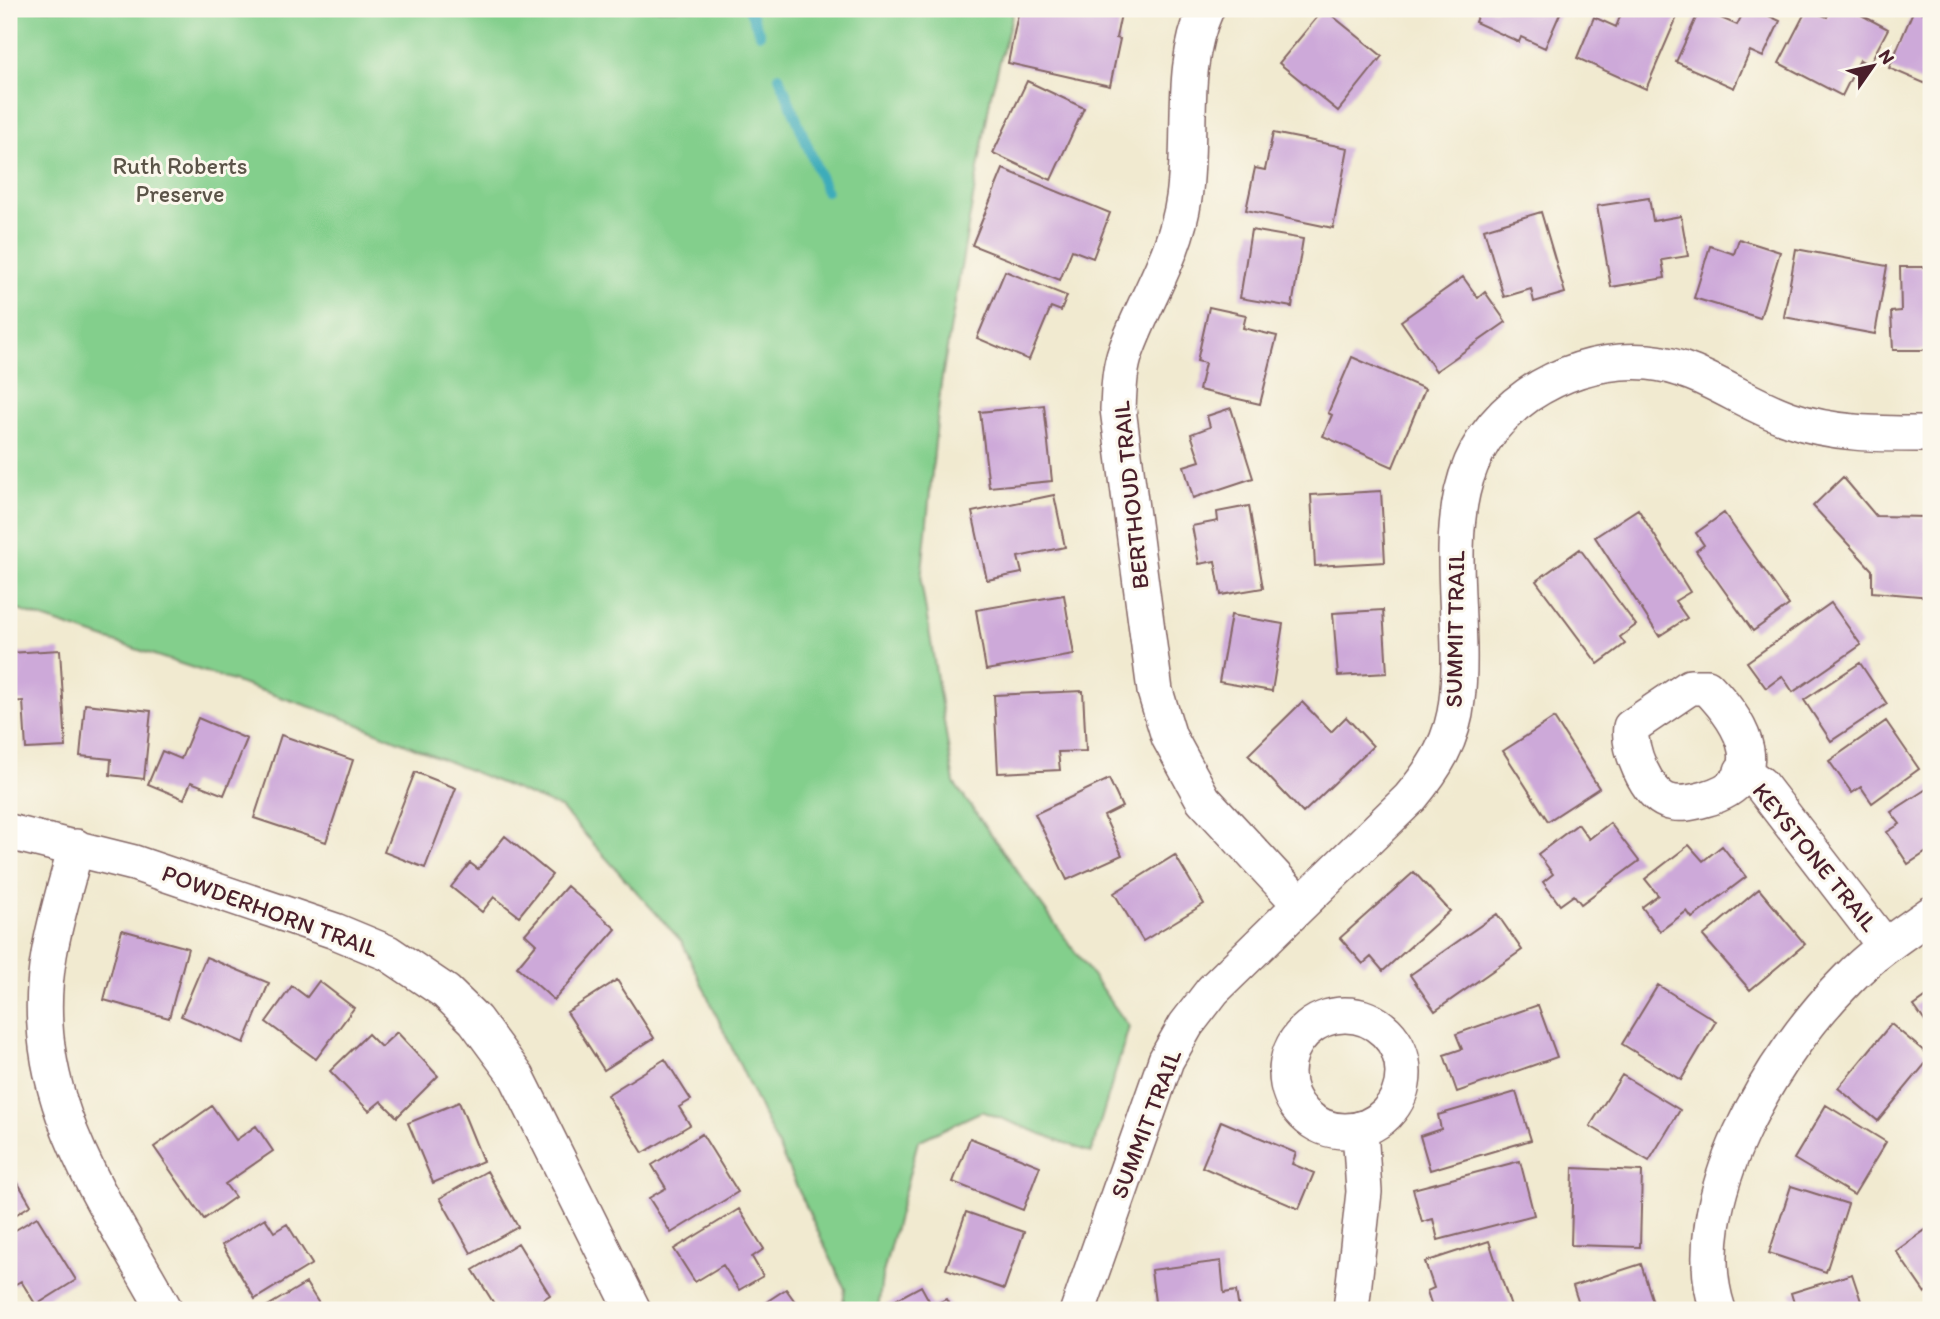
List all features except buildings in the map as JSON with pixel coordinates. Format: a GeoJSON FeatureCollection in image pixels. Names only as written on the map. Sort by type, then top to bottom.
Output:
{"type":"FeatureCollection","features":[{"type":"Feature","properties":{"kind":"street","name":"BERTHOUD TRAIL"},"geometry":{"type":"LineString","coordinates":[[1206,9],[1197,27],[1188,75],[1188,153],[1184,200],[1164,270],[1126,351],[1121,370],[1118,409],[1155,691],[1169,737],[1203,799],[1300,904]]}},
{"type":"Feature","properties":{"kind":"street","name":"SUMMIT TRAIL"},"geometry":{"type":"LineString","coordinates":[[1078,1310],[1166,1060],[1186,1025],[1213,990],[1410,798],[1437,765],[1449,739],[1458,699],[1455,544],[1458,506],[1468,471],[1489,433],[1514,405],[1544,384],[1583,368],[1603,363],[1650,362],[1698,376],[1790,419],[1828,429],[1873,434],[1931,434]]}},
{"type":"Feature","properties":{"kind":"street","name":"KEYSTONE TRAIL"},"geometry":{"type":"LineString","coordinates":[[1742,771],[1760,784],[1885,946]]}},
{"type":"Feature","properties":{"kind":"street","name":"POWDERHORN TRAIL"},"geometry":{"type":"LineString","coordinates":[[9,832],[134,863],[335,931],[388,953],[446,992],[475,1020],[517,1077],[633,1310]]}},
{"type":"Feature","properties":{"kind":"street"},"geometry":{"type":"LineString","coordinates":[[76,847],[48,965],[44,1032],[50,1075],[57,1104],[76,1149],[165,1310]]}},
{"type":"Feature","properties":{"kind":"street"},"geometry":{"type":"LineString","coordinates":[[1718,1310],[1713,1296],[1710,1232],[1717,1194],[1728,1162],[1774,1073],[1814,1017],[1847,979],[1885,946],[1931,914]]}},
{"type":"Feature","properties":{"kind":"street"},"geometry":{"type":"LineString","coordinates":[[1351,1310],[1364,1192],[1360,1129]]}},
{"type":"Feature","properties":{"kind":"green space","name":"Ruth Roberts Preserve"},"geometry":{"type":"Polygon","coordinates":[[[9,9],[1014,9],[991,94],[941,383],[921,581],[954,783],[1129,1027],[1091,1153],[982,1111],[918,1141],[882,1277],[878,1310],[842,1310],[845,1289],[682,942],[561,808],[338,716],[9,607],[9,9]]]}},
{"type":"Feature","properties":{"kind":"waterway"},"geometry":{"type":"LineString","coordinates":[[749,9],[760,34]]}},
{"type":"Feature","properties":{"kind":"waterway"},"geometry":{"type":"LineString","coordinates":[[779,76],[826,191]]}}]}
